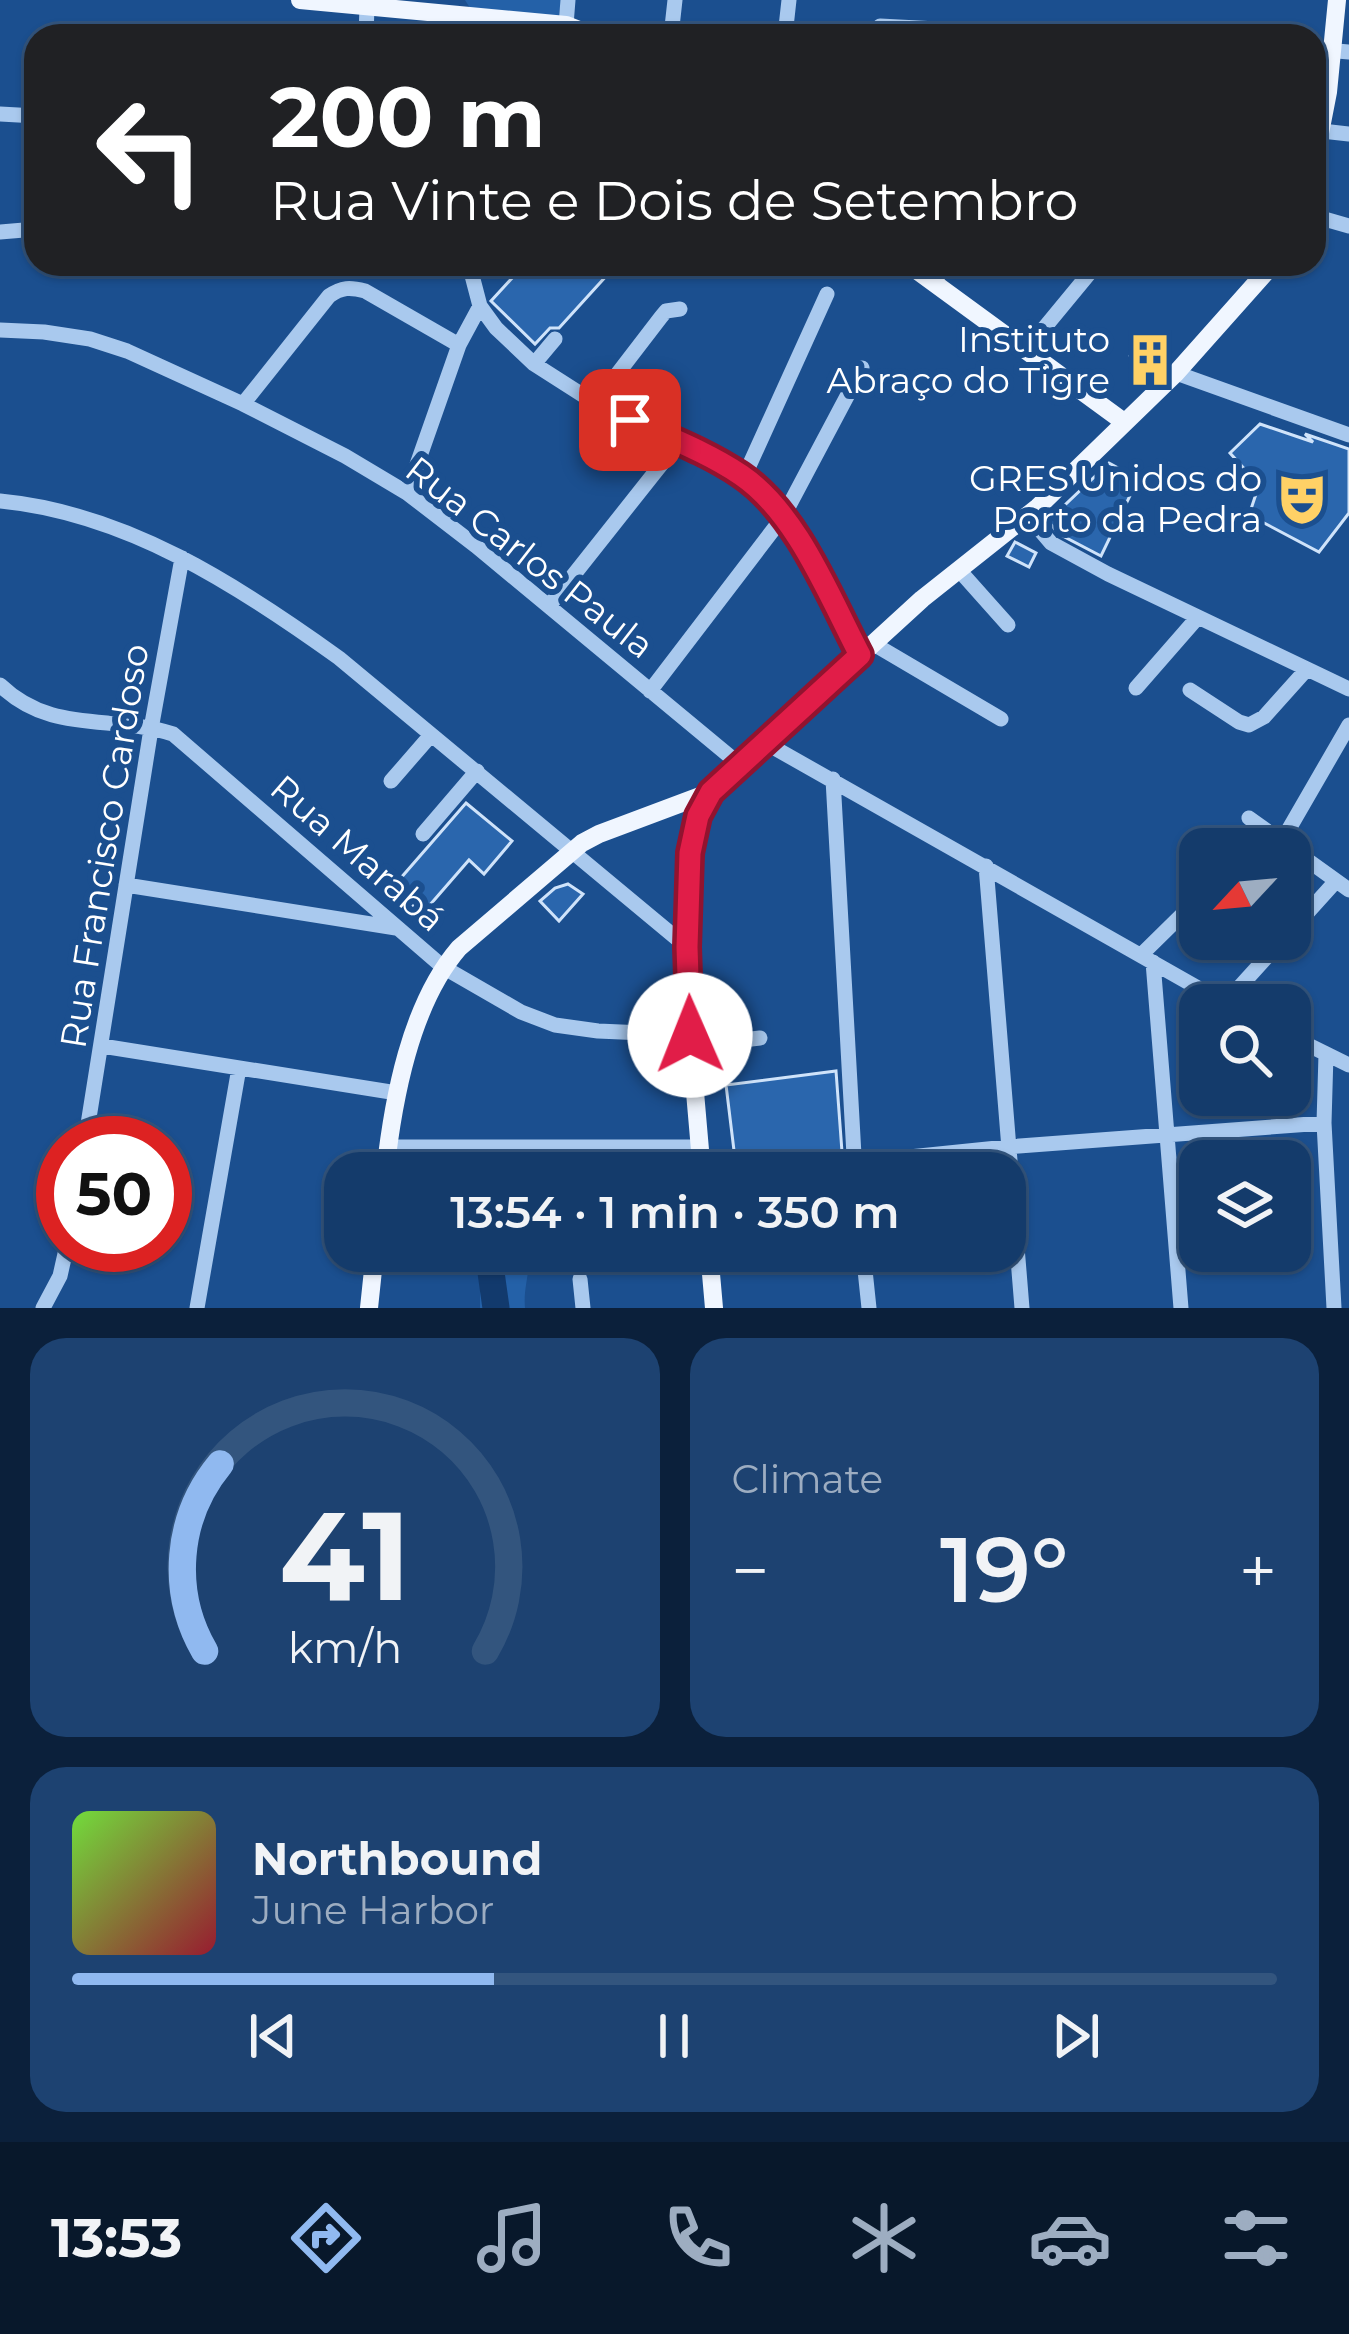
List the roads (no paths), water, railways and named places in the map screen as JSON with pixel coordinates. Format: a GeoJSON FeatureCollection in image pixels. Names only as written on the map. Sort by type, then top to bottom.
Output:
{"type":"FeatureCollection","features":[{"type":"Feature","properties":{"kind":"main road"},"geometry":{"type":"LineString","coordinates":[[300,0],[367,8],[455,7],[560,24]]}},
{"type":"Feature","properties":{"kind":"main road"},"geometry":{"type":"LineString","coordinates":[[1326,99],[1337,0]]}},
{"type":"Feature","properties":{"kind":"main road"},"geometry":{"type":"LineString","coordinates":[[925,276],[1124,422]]}},
{"type":"Feature","properties":{"kind":"main road"},"geometry":{"type":"LineString","coordinates":[[699,1152],[687,947],[693,832],[711,792],[866,649],[1028,516],[1176,374],[1262,276]]}},
{"type":"Feature","properties":{"kind":"main road"},"geometry":{"type":"LineString","coordinates":[[387,1152],[397,1093],[423,1009],[443,967],[477,930],[571,851],[598,834],[711,792]]}},
{"type":"Feature","properties":{"kind":"main road"},"geometry":{"type":"LineString","coordinates":[[369,1308],[373,1272]]}},
{"type":"Feature","properties":{"kind":"main road"},"geometry":{"type":"LineString","coordinates":[[710,1272],[713,1308]]}},
{"type":"Feature","properties":{"kind":"street"},"geometry":{"type":"LineString","coordinates":[[366,24],[367,8]]}},
{"type":"Feature","properties":{"kind":"street"},"geometry":{"type":"LineString","coordinates":[[472,276],[480,305],[496,328],[534,364],[595,404],[744,477],[795,533],[866,649],[1001,719]]}},
{"type":"Feature","properties":{"kind":"street"},"geometry":{"type":"LineString","coordinates":[[933,282],[938,276]]}},
{"type":"Feature","properties":{"kind":"street"},"geometry":{"type":"LineString","coordinates":[[1026,350],[1086,276]]}},
{"type":"Feature","properties":{"kind":"street"},"geometry":{"type":"LineString","coordinates":[[243,404],[329,296],[340,289],[365,291],[459,345]]}},
{"type":"Feature","properties":{"kind":"street"},"geometry":{"type":"LineString","coordinates":[[744,477],[827,294]]}},
{"type":"Feature","properties":{"kind":"street"},"geometry":{"type":"LineString","coordinates":[[407,493],[459,345],[480,305]]}},
{"type":"Feature","properties":{"kind":"street"},"geometry":{"type":"LineString","coordinates":[[595,404],[661,317],[680,309]]}},
{"type":"Feature","properties":{"kind":"street","name":"Rua Carlos Paula"},"geometry":{"type":"LineString","coordinates":[[0,330],[91,339],[167,368],[310,436],[407,493],[739,764]]}},
{"type":"Feature","properties":{"kind":"street"},"geometry":{"type":"LineString","coordinates":[[534,364],[555,339]]}},
{"type":"Feature","properties":{"kind":"street"},"geometry":{"type":"LineString","coordinates":[[650,691],[783,517],[862,368]]}},
{"type":"Feature","properties":{"kind":"street"},"geometry":{"type":"LineString","coordinates":[[1176,374],[1349,435]]}},
{"type":"Feature","properties":{"kind":"street"},"geometry":{"type":"LineString","coordinates":[[549,606],[679,442]]}},
{"type":"Feature","properties":{"kind":"street"},"geometry":{"type":"LineString","coordinates":[[0,500],[58,511],[140,538],[182,558],[305,634],[687,947]]}},
{"type":"Feature","properties":{"kind":"street"},"geometry":{"type":"LineString","coordinates":[[1028,516],[1051,543],[1349,689]]}},
{"type":"Feature","properties":{"kind":"street","name":"Rua Francisco Cardoso"},"geometry":{"type":"LineString","coordinates":[[90,1116],[182,558]]}},
{"type":"Feature","properties":{"kind":"street"},"geometry":{"type":"LineString","coordinates":[[959,570],[1008,625]]}},
{"type":"Feature","properties":{"kind":"street"},"geometry":{"type":"LineString","coordinates":[[1136,688],[1198,617]]}},
{"type":"Feature","properties":{"kind":"street"},"geometry":{"type":"LineString","coordinates":[[1190,690],[1249,724],[1264,717],[1307,669]]}},
{"type":"Feature","properties":{"kind":"street","name":"Rua Marabá"},"geometry":{"type":"LineString","coordinates":[[0,685],[15,699],[60,719],[173,734],[443,967],[521,1012],[555,1025],[690,1041],[760,1038]]}},
{"type":"Feature","properties":{"kind":"street"},"geometry":{"type":"LineString","coordinates":[[1290,828],[1349,725]]}},
{"type":"Feature","properties":{"kind":"street"},"geometry":{"type":"LineString","coordinates":[[391,781],[431,735]]}},
{"type":"Feature","properties":{"kind":"street"},"geometry":{"type":"LineString","coordinates":[[764,742],[1191,984]]}},
{"type":"Feature","properties":{"kind":"street"},"geometry":{"type":"LineString","coordinates":[[424,834],[477,771]]}},
{"type":"Feature","properties":{"kind":"street"},"geometry":{"type":"LineString","coordinates":[[833,779],[853,1152]]}},
{"type":"Feature","properties":{"kind":"street"},"geometry":{"type":"LineString","coordinates":[[1249,818],[1263,828]]}},
{"type":"Feature","properties":{"kind":"street"},"geometry":{"type":"LineString","coordinates":[[1311,862],[1343,885],[1311,913]]}},
{"type":"Feature","properties":{"kind":"street"},"geometry":{"type":"LineString","coordinates":[[986,866],[1022,1308]]}},
{"type":"Feature","properties":{"kind":"street"},"geometry":{"type":"LineString","coordinates":[[126,885],[400,929]]}},
{"type":"Feature","properties":{"kind":"street"},"geometry":{"type":"LineString","coordinates":[[1179,922],[1147,959],[1181,1308]]}},
{"type":"Feature","properties":{"kind":"street"},"geometry":{"type":"LineString","coordinates":[[1244,984],[1265,960]]}},
{"type":"Feature","properties":{"kind":"street"},"geometry":{"type":"LineString","coordinates":[[102,1046],[397,1093]]}},
{"type":"Feature","properties":{"kind":"street"},"geometry":{"type":"LineString","coordinates":[[1311,1046],[1349,1066]]}},
{"type":"Feature","properties":{"kind":"street"},"geometry":{"type":"LineString","coordinates":[[1326,1054],[1324,1123],[1334,1308]]}},
{"type":"Feature","properties":{"kind":"street"},"geometry":{"type":"LineString","coordinates":[[197,1308],[238,1068]]}},
{"type":"Feature","properties":{"kind":"street"},"geometry":{"type":"LineString","coordinates":[[969,1152],[1324,1123]]}},
{"type":"Feature","properties":{"kind":"street"},"geometry":{"type":"LineString","coordinates":[[388,1147],[699,1148]]}},
{"type":"Feature","properties":{"kind":"street"},"geometry":{"type":"LineString","coordinates":[[43,1308],[61,1272]]}},
{"type":"Feature","properties":{"kind":"street"},"geometry":{"type":"LineString","coordinates":[[865,1272],[868,1308]]}},
{"type":"Feature","properties":{"kind":"street"},"geometry":{"type":"LineString","coordinates":[[580,1279],[583,1308]]}},
{"type":"Feature","properties":{"kind":"waterway"},"geometry":{"type":"LineString","coordinates":[[491,1272],[496,1308]]}},
{"type":"Feature","properties":{"kind":"place","name":"Instituto Abraço do Tigre"},"geometry":{"type":"Point","coordinates":[1150,360]}},
{"type":"Feature","properties":{"kind":"place","name":"GRES Unidos do Porto da Pedra"},"geometry":{"type":"Point","coordinates":[1302,499]}}]}
